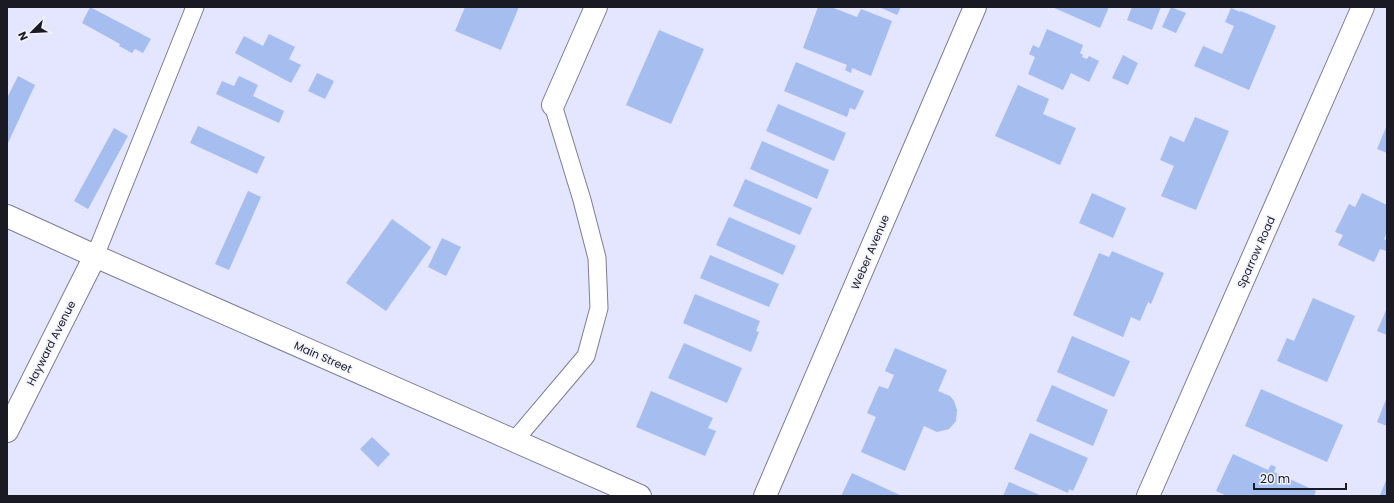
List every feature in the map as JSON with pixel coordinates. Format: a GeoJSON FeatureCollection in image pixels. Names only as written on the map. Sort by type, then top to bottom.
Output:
{"type":"FeatureCollection","features":[{"type":"Feature","properties":{"kind":"street"},"geometry":{"type":"LineString","coordinates":[[553,105],[596,7]]}},
{"type":"Feature","properties":{"kind":"street","name":"Weber Avenue"},"geometry":{"type":"LineString","coordinates":[[765,496],[975,7]]}},
{"type":"Feature","properties":{"kind":"street","name":"Sparrow Road"},"geometry":{"type":"LineString","coordinates":[[1148,496],[1363,7]]}},
{"type":"Feature","properties":{"kind":"street","name":"Main Street"},"geometry":{"type":"LineString","coordinates":[[7,216],[640,496]]}},
{"type":"Feature","properties":{"kind":"street","name":"Hayward Avenue"},"geometry":{"type":"LineString","coordinates":[[7,431],[95,256]]}},
{"type":"Feature","properties":{"kind":"lane"},"geometry":{"type":"LineString","coordinates":[[95,256],[195,7]]}},
{"type":"Feature","properties":{"kind":"lane"},"geometry":{"type":"LineString","coordinates":[[514,441],[586,356],[599,308],[597,258],[582,200],[553,105]]}},
{"type":"Feature","properties":{"kind":"building"},"geometry":{"type":"Polygon","coordinates":[[[90,7],[151,39],[143,53],[135,49],[132,53],[119,46],[120,44],[82,23],[90,7]]]}},
{"type":"Feature","properties":{"kind":"building"},"geometry":{"type":"Polygon","coordinates":[[[465,7],[519,7],[501,50],[455,31],[465,7]]]}},
{"type":"Feature","properties":{"kind":"building"},"geometry":{"type":"Polygon","coordinates":[[[818,7],[831,7],[857,17],[861,9],[892,21],[871,76],[852,68],[851,73],[845,70],[847,65],[803,48],[818,7]]]}},
{"type":"Feature","properties":{"kind":"building"},"geometry":{"type":"Polygon","coordinates":[[[879,7],[901,7],[897,15],[879,7]]]}},
{"type":"Feature","properties":{"kind":"building"},"geometry":{"type":"Polygon","coordinates":[[[1052,7],[1109,7],[1100,28],[1052,7]]]}},
{"type":"Feature","properties":{"kind":"building"},"geometry":{"type":"Polygon","coordinates":[[[1132,7],[1161,7],[1152,30],[1127,20],[1132,7]]]}},
{"type":"Feature","properties":{"kind":"building"},"geometry":{"type":"Polygon","coordinates":[[[1171,7],[1186,13],[1176,33],[1162,27],[1171,7]]]}},
{"type":"Feature","properties":{"kind":"building"},"geometry":{"type":"Polygon","coordinates":[[[1231,8],[1276,26],[1249,90],[1194,66],[1203,46],[1222,54],[1234,26],[1225,22],[1231,8]]]}},
{"type":"Feature","properties":{"kind":"building"},"geometry":{"type":"Polygon","coordinates":[[[1047,29],[1083,45],[1080,53],[1083,55],[1082,57],[1087,59],[1089,56],[1099,61],[1089,82],[1071,73],[1063,90],[1028,74],[1035,57],[1029,54],[1033,45],[1039,48],[1047,29]]]}},
{"type":"Feature","properties":{"kind":"building"},"geometry":{"type":"Polygon","coordinates":[[[659,30],[704,49],[671,124],[626,105],[659,30]]]}},
{"type":"Feature","properties":{"kind":"building"},"geometry":{"type":"Polygon","coordinates":[[[269,34],[295,47],[289,59],[301,65],[291,83],[235,53],[244,36],[263,46],[269,34]]]}},
{"type":"Feature","properties":{"kind":"building"},"geometry":{"type":"Polygon","coordinates":[[[1123,55],[1138,63],[1128,85],[1112,78],[1123,55]]]}},
{"type":"Feature","properties":{"kind":"building"},"geometry":{"type":"Polygon","coordinates":[[[796,62],[864,91],[855,110],[850,108],[847,117],[784,91],[796,62]]]}},
{"type":"Feature","properties":{"kind":"building"},"geometry":{"type":"Polygon","coordinates":[[[317,73],[334,81],[325,99],[308,91],[317,73]]]}},
{"type":"Feature","properties":{"kind":"building"},"geometry":{"type":"Polygon","coordinates":[[[18,76],[35,85],[7,145],[7,98],[18,76]]]}},
{"type":"Feature","properties":{"kind":"building"},"geometry":{"type":"Polygon","coordinates":[[[239,76],[258,85],[253,96],[284,111],[279,123],[216,94],[222,81],[234,86],[239,76]]]}},
{"type":"Feature","properties":{"kind":"building"},"geometry":{"type":"Polygon","coordinates":[[[1018,85],[1049,99],[1043,114],[1076,128],[1060,165],[995,136],[1018,85]]]}},
{"type":"Feature","properties":{"kind":"building"},"geometry":{"type":"Polygon","coordinates":[[[778,104],[846,133],[834,161],[766,131],[778,104]]]}},
{"type":"Feature","properties":{"kind":"building"},"geometry":{"type":"Polygon","coordinates":[[[1195,117],[1229,131],[1196,210],[1161,196],[1174,166],[1160,160],[1170,136],[1184,142],[1195,117]]]}},
{"type":"Feature","properties":{"kind":"building"},"geometry":{"type":"Polygon","coordinates":[[[1387,125],[1387,153],[1377,149],[1387,125]]]}},
{"type":"Feature","properties":{"kind":"building"},"geometry":{"type":"Polygon","coordinates":[[[198,126],[265,157],[257,174],[190,143],[198,126]]]}},
{"type":"Feature","properties":{"kind":"building"},"geometry":{"type":"Polygon","coordinates":[[[114,128],[128,136],[88,209],[74,201],[114,128]]]}},
{"type":"Feature","properties":{"kind":"building"},"geometry":{"type":"Polygon","coordinates":[[[762,141],[829,170],[817,199],[750,169],[762,141]]]}},
{"type":"Feature","properties":{"kind":"building"},"geometry":{"type":"Polygon","coordinates":[[[745,179],[812,208],[800,235],[733,206],[745,179]]]}},
{"type":"Feature","properties":{"kind":"building"},"geometry":{"type":"Polygon","coordinates":[[[248,191],[261,197],[229,270],[215,264],[248,191]]]}},
{"type":"Feature","properties":{"kind":"building"},"geometry":{"type":"Polygon","coordinates":[[[1092,193],[1126,208],[1113,238],[1079,223],[1092,193]]]}},
{"type":"Feature","properties":{"kind":"building"},"geometry":{"type":"Polygon","coordinates":[[[1362,193],[1387,205],[1387,232],[1384,239],[1387,241],[1387,248],[1386,251],[1380,249],[1374,262],[1338,245],[1343,235],[1335,232],[1349,204],[1355,207],[1362,193]]]}},
{"type":"Feature","properties":{"kind":"building"},"geometry":{"type":"Polygon","coordinates":[[[729,217],[796,246],[783,275],[716,245],[729,217]]]}},
{"type":"Feature","properties":{"kind":"building"},"geometry":{"type":"Polygon","coordinates":[[[392,219],[431,247],[386,311],[346,283],[392,219]]]}},
{"type":"Feature","properties":{"kind":"building"},"geometry":{"type":"Polygon","coordinates":[[[442,238],[461,247],[446,276],[428,267],[442,238]]]}},
{"type":"Feature","properties":{"kind":"building"},"geometry":{"type":"Polygon","coordinates":[[[1112,251],[1164,273],[1151,304],[1148,302],[1140,321],[1131,317],[1123,337],[1073,315],[1099,253],[1109,257],[1112,251]]]}},
{"type":"Feature","properties":{"kind":"building"},"geometry":{"type":"Polygon","coordinates":[[[710,255],[779,284],[769,307],[700,278],[710,255]]]}},
{"type":"Feature","properties":{"kind":"building"},"geometry":{"type":"Polygon","coordinates":[[[695,294],[760,321],[756,331],[759,332],[751,352],[683,323],[695,294]]]}},
{"type":"Feature","properties":{"kind":"building"},"geometry":{"type":"Polygon","coordinates":[[[1313,298],[1355,316],[1327,382],[1277,361],[1287,338],[1294,341],[1313,298]]]}},
{"type":"Feature","properties":{"kind":"building"},"geometry":{"type":"Polygon","coordinates":[[[1387,308],[1387,335],[1377,331],[1387,308]]]}},
{"type":"Feature","properties":{"kind":"building"},"geometry":{"type":"Polygon","coordinates":[[[1072,336],[1130,361],[1114,397],[1057,372],[1072,336]]]}},
{"type":"Feature","properties":{"kind":"building"},"geometry":{"type":"Polygon","coordinates":[[[684,343],[742,368],[727,403],[668,378],[684,343]]]}},
{"type":"Feature","properties":{"kind":"building"},"geometry":{"type":"Polygon","coordinates":[[[895,348],[947,370],[938,391],[950,396],[954,401],[957,410],[956,421],[949,429],[937,432],[924,426],[905,471],[861,452],[876,417],[867,413],[879,386],[888,389],[894,375],[885,371],[895,348]]]}},
{"type":"Feature","properties":{"kind":"building"},"geometry":{"type":"Polygon","coordinates":[[[1052,385],[1108,410],[1093,446],[1036,421],[1052,385]]]}},
{"type":"Feature","properties":{"kind":"building"},"geometry":{"type":"Polygon","coordinates":[[[1261,389],[1343,425],[1327,462],[1245,426],[1261,389]]]}},
{"type":"Feature","properties":{"kind":"building"},"geometry":{"type":"Polygon","coordinates":[[[651,391],[713,418],[708,428],[716,431],[705,456],[636,427],[651,391]]]}},
{"type":"Feature","properties":{"kind":"building"},"geometry":{"type":"Polygon","coordinates":[[[1387,397],[1387,426],[1377,422],[1387,397]]]}},
{"type":"Feature","properties":{"kind":"building"},"geometry":{"type":"Polygon","coordinates":[[[1030,433],[1088,458],[1073,491],[1069,489],[1068,493],[1014,469],[1030,433]]]}},
{"type":"Feature","properties":{"kind":"building"},"geometry":{"type":"Polygon","coordinates":[[[372,437],[390,454],[378,467],[360,449],[372,437]]]}},
{"type":"Feature","properties":{"kind":"building"},"geometry":{"type":"Polygon","coordinates":[[[1233,454],[1268,470],[1271,465],[1276,467],[1274,472],[1316,491],[1314,496],[1227,496],[1216,491],[1233,454]]]}},
{"type":"Feature","properties":{"kind":"building"},"geometry":{"type":"Polygon","coordinates":[[[852,473],[902,496],[841,496],[852,473]]]}},
{"type":"Feature","properties":{"kind":"building"},"geometry":{"type":"Polygon","coordinates":[[[1387,478],[1387,496],[1382,496],[1380,495],[1387,478]]]}},
{"type":"Feature","properties":{"kind":"building"},"geometry":{"type":"Polygon","coordinates":[[[1009,482],[1042,496],[1003,496],[1009,482]]]}}]}
